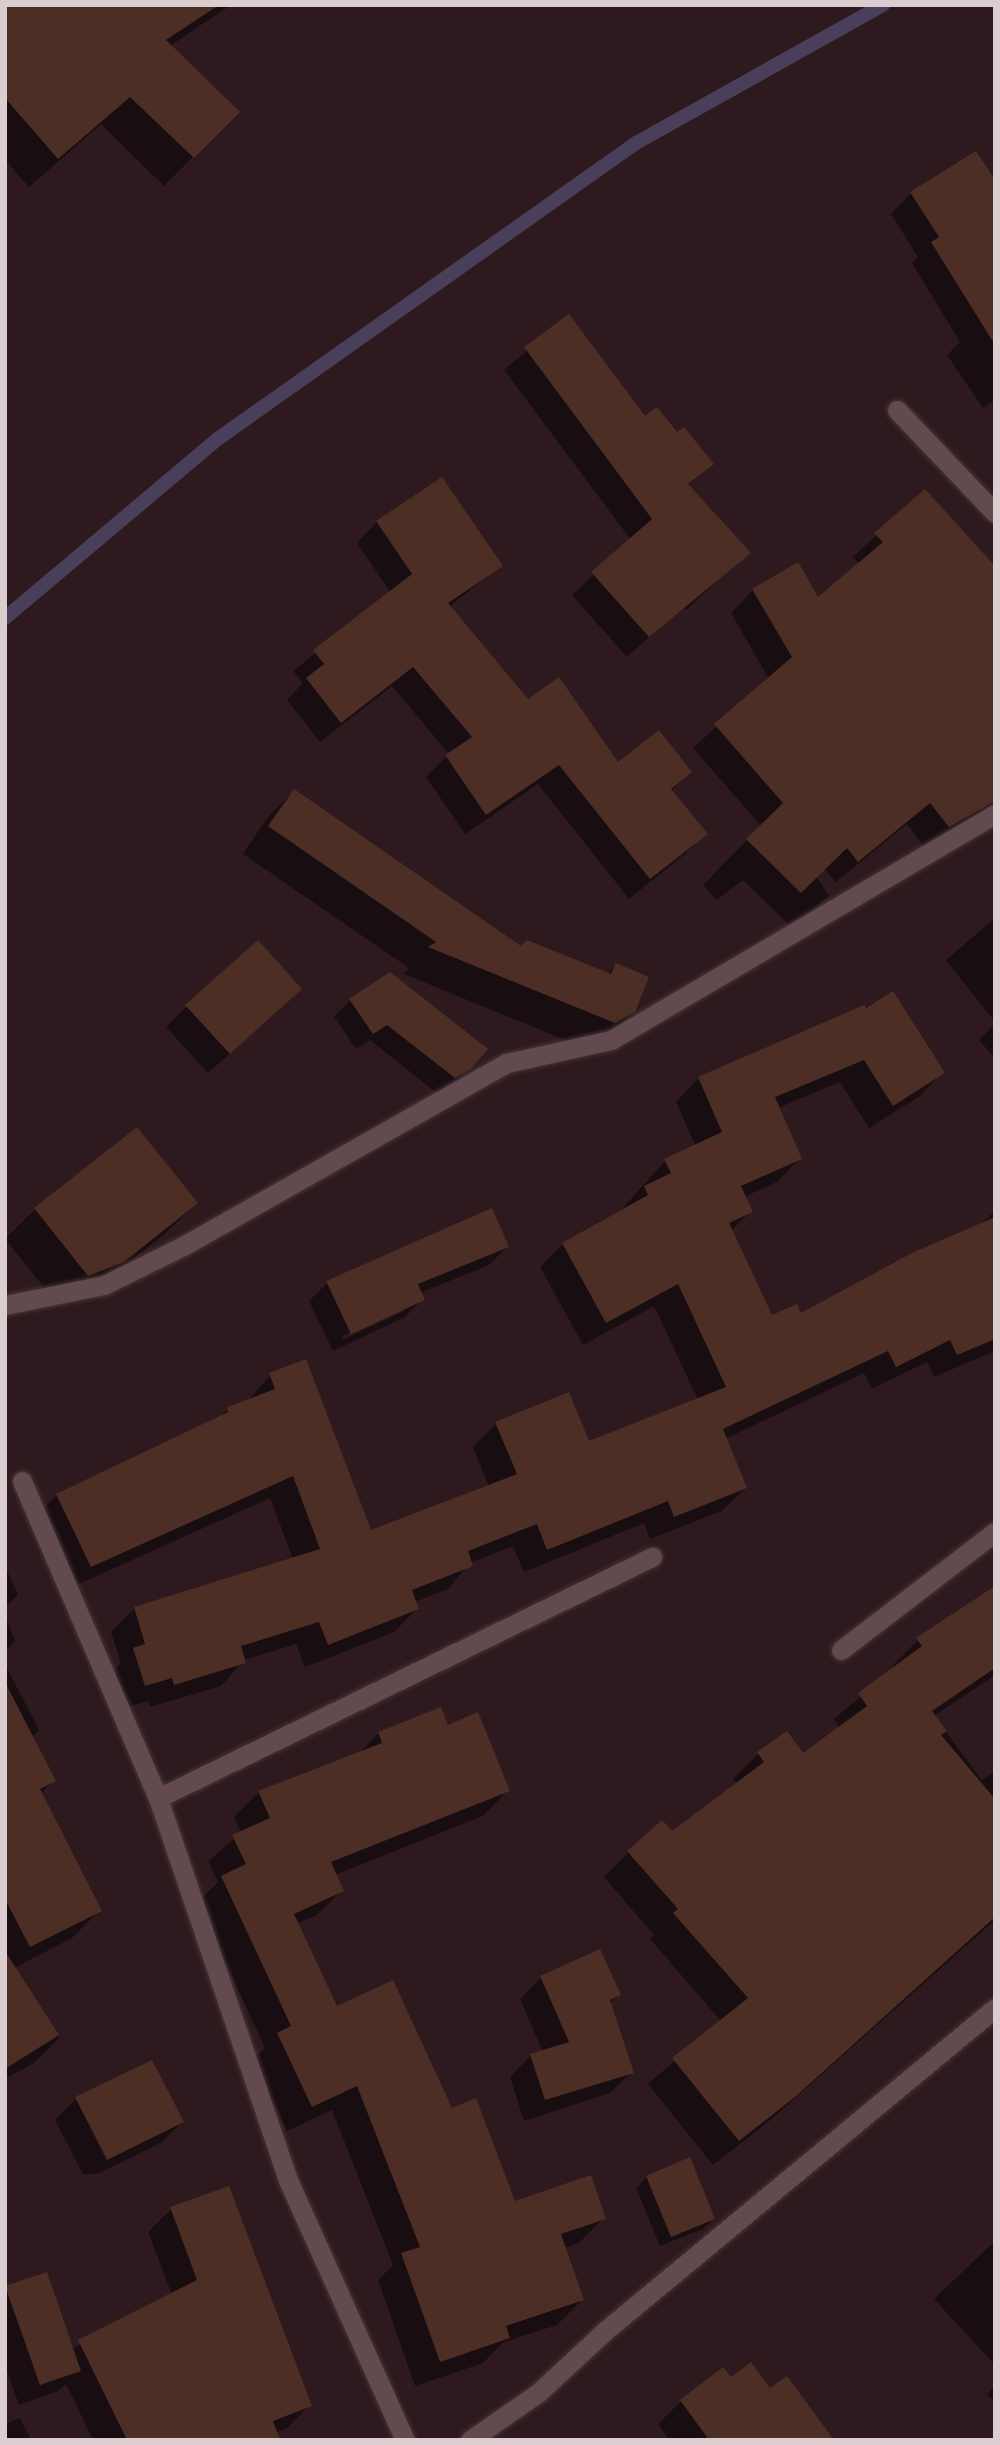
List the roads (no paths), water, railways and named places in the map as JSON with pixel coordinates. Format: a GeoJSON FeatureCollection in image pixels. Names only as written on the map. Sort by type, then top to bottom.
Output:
{"type":"FeatureCollection","features":[{"type":"Feature","properties":{"kind":"street"},"geometry":{"type":"LineString","coordinates":[[897,410],[995,513]]}},
{"type":"Feature","properties":{"kind":"street"},"geometry":{"type":"LineString","coordinates":[[5,1305],[104,1285],[183,1246],[507,1063],[611,1040],[995,814]]}},
{"type":"Feature","properties":{"kind":"street"},"geometry":{"type":"LineString","coordinates":[[22,1482],[158,1798],[288,2180],[405,2440]]}},
{"type":"Feature","properties":{"kind":"street"},"geometry":{"type":"LineString","coordinates":[[841,1650],[995,1532]]}},
{"type":"Feature","properties":{"kind":"street"},"geometry":{"type":"LineString","coordinates":[[158,1798],[652,1557]]}},
{"type":"Feature","properties":{"kind":"street"},"geometry":{"type":"LineString","coordinates":[[470,2440],[538,2393],[606,2330],[995,2008]]}},
{"type":"Feature","properties":{"kind":"waterway"},"geometry":{"type":"LineString","coordinates":[[5,618],[219,438],[636,143],[883,5]]}}]}
